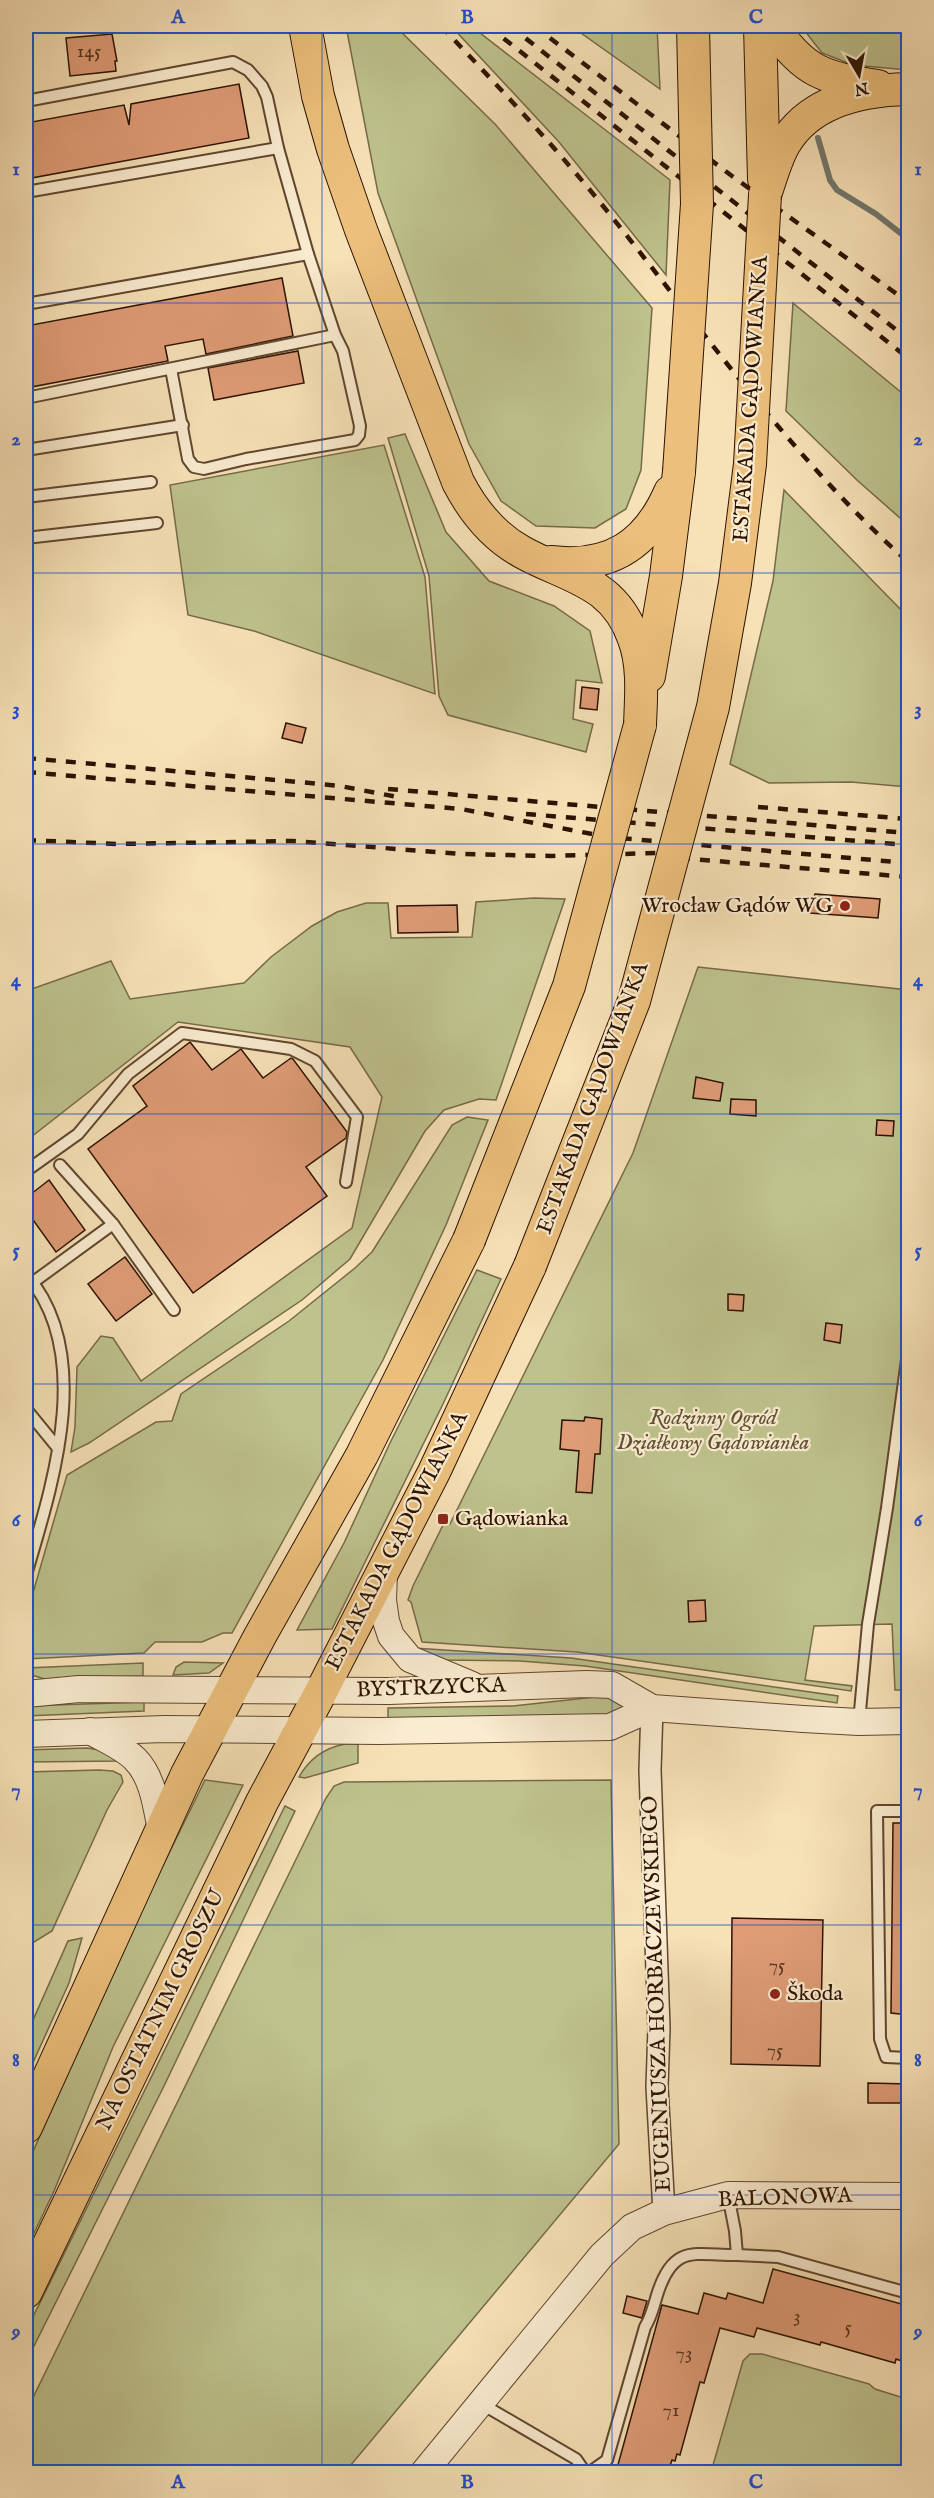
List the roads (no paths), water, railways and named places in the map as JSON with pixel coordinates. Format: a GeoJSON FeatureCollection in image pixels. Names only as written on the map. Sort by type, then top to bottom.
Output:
{"type":"FeatureCollection","features":[{"type":"Feature","properties":{"kind":"main road"},"geometry":{"type":"LineString","coordinates":[[304,26],[318,96],[333,149],[438,432],[466,498],[493,532],[522,552],[596,587],[622,612],[634,639],[639,659],[640,725]]}},
{"type":"Feature","properties":{"kind":"main road"},"geometry":{"type":"LineString","coordinates":[[26,2127],[189,1770],[362,1455],[469,1240],[569,986],[640,725],[666,576],[679,472],[698,204],[693,26]]}},
{"type":"Feature","properties":{"kind":"main road","name":"ESTAKADA GĄDOWIANKA"},"geometry":{"type":"LineString","coordinates":[[301,1730],[384,1573],[434,1472],[530,1266],[634,1001],[713,707],[735,583],[750,464],[765,195],[760,26]]}},
{"type":"Feature","properties":{"kind":"main road"},"geometry":{"type":"LineString","coordinates":[[773,26],[800,60],[828,76],[859,84],[902,89]]}},
{"type":"Feature","properties":{"kind":"main road"},"geometry":{"type":"LineString","coordinates":[[765,195],[783,145],[802,121],[838,100],[857,94],[902,89]]}},
{"type":"Feature","properties":{"kind":"main road"},"geometry":{"type":"LineString","coordinates":[[541,561],[562,564],[588,561],[610,556],[629,548],[660,516],[679,472]]}},
{"type":"Feature","properties":{"kind":"main road","name":"NA OSTATNIM GROSZU"},"geometry":{"type":"LineString","coordinates":[[26,2292],[262,1802],[301,1730]]}},
{"type":"Feature","properties":{"kind":"street"},"geometry":{"type":"LineString","coordinates":[[384,1573],[386,1621],[391,1636],[410,1659],[478,1688]]}},
{"type":"Feature","properties":{"kind":"street","name":"BYSTRZYCKA"},"geometry":{"type":"LineString","coordinates":[[26,1694],[79,1689],[389,1691],[552,1683],[612,1685],[652,1708],[859,1722],[909,1721]]}},
{"type":"Feature","properties":{"kind":"street","name":"BYSTRZYCKA"},"geometry":{"type":"LineString","coordinates":[[26,1734],[213,1729],[610,1727],[652,1708]]}},
{"type":"Feature","properties":{"kind":"street","name":"EUGENIUSZA HORBACZEWSKIEGO"},"geometry":{"type":"LineString","coordinates":[[424,2472],[602,2255],[632,2227],[664,2212],[657,2086],[659,2028],[650,1770],[652,1708]]}},
{"type":"Feature","properties":{"kind":"street"},"geometry":{"type":"LineString","coordinates":[[89,1731],[126,1752],[140,1765],[152,1790],[161,1830]]}},
{"type":"Feature","properties":{"kind":"street","name":"BALONOWA"},"geometry":{"type":"LineString","coordinates":[[664,2212],[728,2195],[909,2196]]}},
{"type":"Feature","properties":{"kind":"lane"},"geometry":{"type":"LineString","coordinates":[[26,101],[233,62],[248,70],[262,86],[267,97],[278,148],[308,254],[335,335],[344,351],[360,426],[359,435],[355,440],[246,459],[204,469],[194,467],[188,459],[171,369]]}},
{"type":"Feature","properties":{"kind":"lane"},"geometry":{"type":"LineString","coordinates":[[26,192],[278,148]]}},
{"type":"Feature","properties":{"kind":"lane"},"geometry":{"type":"LineString","coordinates":[[26,304],[308,254]]}},
{"type":"Feature","properties":{"kind":"lane"},"geometry":{"type":"LineString","coordinates":[[26,398],[335,335]]}},
{"type":"Feature","properties":{"kind":"lane"},"geometry":{"type":"LineString","coordinates":[[26,450],[183,425]]}},
{"type":"Feature","properties":{"kind":"lane"},"geometry":{"type":"LineString","coordinates":[[26,497],[152,482]]}},
{"type":"Feature","properties":{"kind":"lane"},"geometry":{"type":"LineString","coordinates":[[26,538],[157,523]]}},
{"type":"Feature","properties":{"kind":"lane"},"geometry":{"type":"LineString","coordinates":[[26,1171],[78,1134],[128,1074],[182,1033],[291,1049],[315,1061],[357,1117],[346,1182]]}},
{"type":"Feature","properties":{"kind":"lane"},"geometry":{"type":"LineString","coordinates":[[60,1165],[113,1224],[174,1310]]}},
{"type":"Feature","properties":{"kind":"lane"},"geometry":{"type":"LineString","coordinates":[[26,1575],[56,1466],[64,1391],[61,1347],[47,1307],[29,1278],[113,1224]]}},
{"type":"Feature","properties":{"kind":"lane"},"geometry":{"type":"LineString","coordinates":[[859,1722],[868,1624],[909,1352]]}},
{"type":"Feature","properties":{"kind":"lane"},"geometry":{"type":"LineString","coordinates":[[26,1409],[57,1447]]}},
{"type":"Feature","properties":{"kind":"lane"},"geometry":{"type":"LineString","coordinates":[[909,1811],[877,1811],[880,2039],[886,2057],[909,2058]]}},
{"type":"Feature","properties":{"kind":"lane"},"geometry":{"type":"LineString","coordinates":[[728,2195],[737,2256]]}},
{"type":"Feature","properties":{"kind":"lane"},"geometry":{"type":"LineString","coordinates":[[590,2472],[607,2460],[645,2328],[651,2319],[667,2268],[676,2259],[687,2255],[778,2257],[909,2293]]}},
{"type":"Feature","properties":{"kind":"lane"},"geometry":{"type":"LineString","coordinates":[[480,2402],[576,2459],[585,2472]]}},
{"type":"Feature","properties":{"kind":"waterway"},"geometry":{"type":"LineString","coordinates":[[818,138],[830,180],[837,190],[876,214],[908,239]]}},
{"type":"Feature","properties":{"kind":"railway"},"geometry":{"type":"LineString","coordinates":[[441,26],[580,178],[784,434],[865,521],[908,562]]}},
{"type":"Feature","properties":{"kind":"railway"},"geometry":{"type":"LineString","coordinates":[[488,26],[908,358]]}},
{"type":"Feature","properties":{"kind":"railway"},"geometry":{"type":"LineString","coordinates":[[510,26],[908,339]]}},
{"type":"Feature","properties":{"kind":"railway"},"geometry":{"type":"LineString","coordinates":[[534,26],[732,176],[908,302]]}},
{"type":"Feature","properties":{"kind":"railway"},"geometry":{"type":"LineString","coordinates":[[26,758],[340,786],[398,797]]}},
{"type":"Feature","properties":{"kind":"railway"},"geometry":{"type":"LineString","coordinates":[[26,772],[461,809],[608,837],[908,863]]}},
{"type":"Feature","properties":{"kind":"railway"},"geometry":{"type":"LineString","coordinates":[[388,789],[908,833]]}},
{"type":"Feature","properties":{"kind":"railway"},"geometry":{"type":"LineString","coordinates":[[758,807],[908,819]]}},
{"type":"Feature","properties":{"kind":"railway"},"geometry":{"type":"LineString","coordinates":[[526,814],[908,845]]}},
{"type":"Feature","properties":{"kind":"railway"},"geometry":{"type":"LineString","coordinates":[[26,840],[116,844],[293,841],[462,854],[551,856],[691,852]]}},
{"type":"Feature","properties":{"kind":"railway"},"geometry":{"type":"LineString","coordinates":[[680,858],[908,877]]}},
{"type":"Feature","properties":{"kind":"place","name":"Wrocław Gądów WG"},"geometry":{"type":"Point","coordinates":[845,906]}},
{"type":"Feature","properties":{"kind":"place","name":"Gądowianka"},"geometry":{"type":"Point","coordinates":[443,1519]}},
{"type":"Feature","properties":{"kind":"place","name":"Škoda"},"geometry":{"type":"Point","coordinates":[775,1994]}},
{"type":"Feature","properties":{"kind":"park label","name":"Rodzinny Ogród Działkowy Gądowianka"},"geometry":{"type":"Point","coordinates":[713,1430]}}]}
